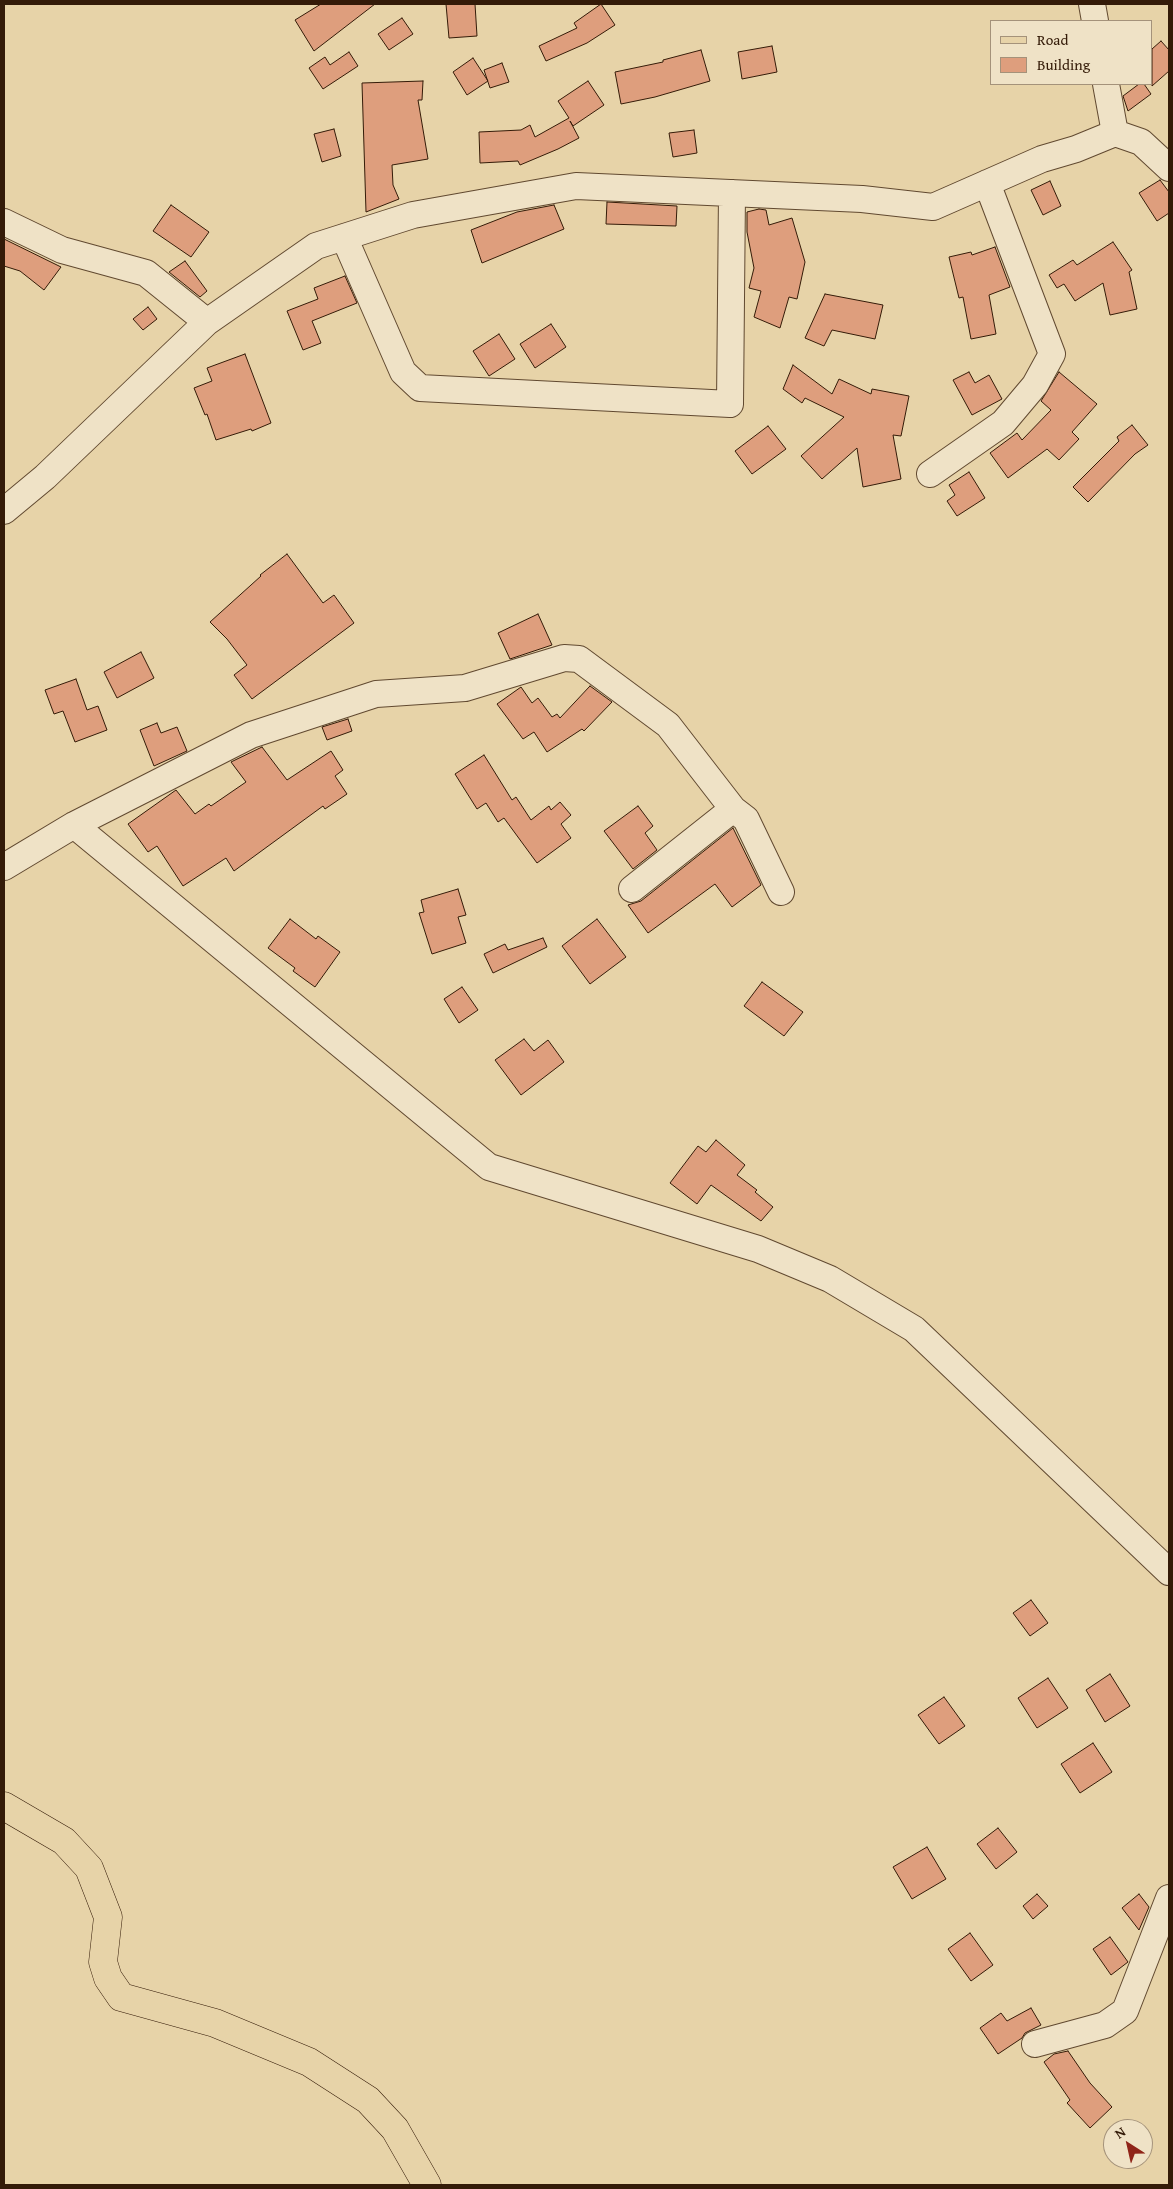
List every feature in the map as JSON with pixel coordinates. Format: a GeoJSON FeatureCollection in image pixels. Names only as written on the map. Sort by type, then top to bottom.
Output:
{"type":"FeatureCollection","features":[{"type":"Feature","properties":{"kind":"main road"},"geometry":{"type":"LineString","coordinates":[[4,1806],[64,1841],[89,1868],[108,1917],[102,1962],[108,1978],[121,1997],[215,2023],[310,2062],[368,2100],[395,2129],[427,2185]]}},
{"type":"Feature","properties":{"kind":"street"},"geometry":{"type":"LineString","coordinates":[[1092,4],[1095,20]]}},
{"type":"Feature","properties":{"kind":"street"},"geometry":{"type":"LineString","coordinates":[[1106,85],[1115,133]]}},
{"type":"Feature","properties":{"kind":"street"},"geometry":{"type":"LineString","coordinates":[[4,512],[45,477],[207,322],[316,246],[413,215],[576,186],[862,199],[932,207],[1042,159],[1076,149],[1115,133],[1141,142],[1169,168]]}},
{"type":"Feature","properties":{"kind":"street"},"geometry":{"type":"LineString","coordinates":[[930,474],[1003,423],[1034,385],[1052,354],[987,183]]}},
{"type":"Feature","properties":{"kind":"street"},"geometry":{"type":"LineString","coordinates":[[344,237],[403,372],[420,388],[730,404],[732,193]]}},
{"type":"Feature","properties":{"kind":"street"},"geometry":{"type":"LineString","coordinates":[[4,222],[62,250],[146,272],[207,322]]}},
{"type":"Feature","properties":{"kind":"street"},"geometry":{"type":"LineString","coordinates":[[4,867],[74,825],[251,735],[376,694],[465,688],[564,658],[579,659],[668,724],[733,809],[746,819],[781,892]]}},
{"type":"Feature","properties":{"kind":"street"},"geometry":{"type":"LineString","coordinates":[[632,889],[733,809]]}},
{"type":"Feature","properties":{"kind":"street"},"geometry":{"type":"LineString","coordinates":[[74,825],[489,1167],[758,1248],[830,1279],[914,1329],[1169,1572]]}},
{"type":"Feature","properties":{"kind":"street"},"geometry":{"type":"LineString","coordinates":[[1035,2044],[1106,2024],[1125,2011],[1169,1898]]}},
{"type":"Feature","properties":{"kind":"building"},"geometry":{"type":"Polygon","coordinates":[[[321,4],[375,4],[314,51],[295,20],[321,4]]]}},
{"type":"Feature","properties":{"kind":"building"},"geometry":{"type":"Polygon","coordinates":[[[446,4],[475,4],[477,36],[449,38],[446,4]]]}},
{"type":"Feature","properties":{"kind":"building"},"geometry":{"type":"Polygon","coordinates":[[[601,4],[615,25],[587,43],[546,61],[539,46],[577,28],[574,23],[601,4]]]}},
{"type":"Feature","properties":{"kind":"building"},"geometry":{"type":"Polygon","coordinates":[[[402,18],[413,34],[389,50],[378,34],[402,18]]]}},
{"type":"Feature","properties":{"kind":"building"},"geometry":{"type":"Polygon","coordinates":[[[1161,41],[1169,50],[1169,71],[1152,86],[1153,85],[1153,48],[1161,41]]]}},
{"type":"Feature","properties":{"kind":"building"},"geometry":{"type":"Polygon","coordinates":[[[772,46],[777,72],[742,79],[738,52],[772,46]]]}},
{"type":"Feature","properties":{"kind":"building"},"geometry":{"type":"Polygon","coordinates":[[[701,50],[710,81],[655,97],[621,104],[615,72],[663,62],[663,60],[701,50]]]}},
{"type":"Feature","properties":{"kind":"building"},"geometry":{"type":"Polygon","coordinates":[[[349,52],[358,66],[323,89],[309,68],[325,57],[330,65],[349,52]]]}},
{"type":"Feature","properties":{"kind":"building"},"geometry":{"type":"Polygon","coordinates":[[[473,58],[488,81],[467,95],[453,72],[473,58]]]}},
{"type":"Feature","properties":{"kind":"building"},"geometry":{"type":"Polygon","coordinates":[[[502,63],[509,82],[490,88],[484,70],[502,63]]]}},
{"type":"Feature","properties":{"kind":"building"},"geometry":{"type":"Polygon","coordinates":[[[423,81],[422,100],[418,100],[428,159],[392,165],[393,185],[399,199],[366,212],[362,83],[423,81]]]}},
{"type":"Feature","properties":{"kind":"building"},"geometry":{"type":"Polygon","coordinates":[[[588,81],[604,105],[573,126],[570,121],[579,138],[520,165],[518,161],[480,163],[479,132],[521,130],[530,125],[535,137],[569,118],[558,101],[588,81]]]}},
{"type":"Feature","properties":{"kind":"building"},"geometry":{"type":"Polygon","coordinates":[[[1138,85],[1145,85],[1151,94],[1128,111],[1123,96],[1138,85]]]}},
{"type":"Feature","properties":{"kind":"building"},"geometry":{"type":"Polygon","coordinates":[[[334,129],[341,156],[322,162],[314,134],[334,129]]]}},
{"type":"Feature","properties":{"kind":"building"},"geometry":{"type":"Polygon","coordinates":[[[694,130],[697,153],[673,157],[669,133],[694,130]]]}},
{"type":"Feature","properties":{"kind":"building"},"geometry":{"type":"Polygon","coordinates":[[[1160,180],[1169,192],[1169,213],[1157,221],[1139,193],[1160,180]]]}},
{"type":"Feature","properties":{"kind":"building"},"geometry":{"type":"Polygon","coordinates":[[[1050,181],[1061,206],[1043,215],[1031,190],[1050,181]]]}},
{"type":"Feature","properties":{"kind":"building"},"geometry":{"type":"Polygon","coordinates":[[[607,202],[677,206],[676,226],[606,224],[607,202]]]}},
{"type":"Feature","properties":{"kind":"building"},"geometry":{"type":"Polygon","coordinates":[[[171,205],[209,232],[191,257],[153,231],[171,205]]]}},
{"type":"Feature","properties":{"kind":"building"},"geometry":{"type":"Polygon","coordinates":[[[554,205],[564,229],[482,263],[471,230],[517,212],[554,205]]]}},
{"type":"Feature","properties":{"kind":"building"},"geometry":{"type":"Polygon","coordinates":[[[759,209],[766,210],[769,225],[792,218],[805,262],[797,299],[789,297],[780,328],[754,317],[761,291],[749,288],[754,268],[747,232],[747,212],[759,209]]]}},
{"type":"Feature","properties":{"kind":"building"},"geometry":{"type":"Polygon","coordinates":[[[4,239],[61,267],[44,290],[20,271],[4,266],[4,239]]]}},
{"type":"Feature","properties":{"kind":"building"},"geometry":{"type":"Polygon","coordinates":[[[1113,242],[1132,270],[1129,272],[1137,309],[1110,315],[1103,283],[1075,301],[1064,284],[1057,288],[1049,275],[1073,260],[1077,265],[1113,242]]]}},
{"type":"Feature","properties":{"kind":"building"},"geometry":{"type":"Polygon","coordinates":[[[995,247],[1010,287],[989,295],[996,334],[971,339],[963,297],[959,298],[949,257],[971,252],[972,255],[995,247]]]}},
{"type":"Feature","properties":{"kind":"building"},"geometry":{"type":"Polygon","coordinates":[[[185,261],[207,291],[200,297],[169,272],[185,261]]]}},
{"type":"Feature","properties":{"kind":"building"},"geometry":{"type":"Polygon","coordinates":[[[345,276],[357,303],[312,321],[321,343],[303,350],[287,311],[318,299],[314,288],[345,276]]]}},
{"type":"Feature","properties":{"kind":"building"},"geometry":{"type":"Polygon","coordinates":[[[825,294],[883,305],[875,339],[832,330],[824,346],[805,338],[825,294]]]}},
{"type":"Feature","properties":{"kind":"building"},"geometry":{"type":"Polygon","coordinates":[[[148,307],[157,319],[143,330],[133,319],[148,307]]]}},
{"type":"Feature","properties":{"kind":"building"},"geometry":{"type":"Polygon","coordinates":[[[551,324],[566,347],[535,368],[520,344],[551,324]]]}},
{"type":"Feature","properties":{"kind":"building"},"geometry":{"type":"Polygon","coordinates":[[[499,334],[515,359],[489,376],[473,351],[499,334]]]}},
{"type":"Feature","properties":{"kind":"building"},"geometry":{"type":"Polygon","coordinates":[[[245,354],[271,423],[252,431],[251,429],[216,440],[207,414],[205,415],[194,388],[212,381],[207,368],[245,354]]]}},
{"type":"Feature","properties":{"kind":"building"},"geometry":{"type":"Polygon","coordinates":[[[793,365],[832,394],[839,379],[871,394],[872,389],[909,396],[901,436],[893,435],[901,479],[863,487],[857,448],[822,479],[801,456],[844,417],[805,398],[802,403],[783,389],[793,365]]]}},
{"type":"Feature","properties":{"kind":"building"},"geometry":{"type":"Polygon","coordinates":[[[969,372],[975,383],[989,375],[1002,399],[972,415],[953,380],[969,372]]]}},
{"type":"Feature","properties":{"kind":"building"},"geometry":{"type":"Polygon","coordinates":[[[1059,372],[1097,404],[1072,432],[1079,439],[1059,460],[1047,449],[1008,478],[990,453],[1017,433],[1022,440],[1051,410],[1041,401],[1059,372]]]}},
{"type":"Feature","properties":{"kind":"building"},"geometry":{"type":"Polygon","coordinates":[[[1132,425],[1148,445],[1135,454],[1088,502],[1073,487],[1119,441],[1117,437],[1132,425]]]}},
{"type":"Feature","properties":{"kind":"building"},"geometry":{"type":"Polygon","coordinates":[[[768,426],[786,449],[752,474],[735,451],[768,426]]]}},
{"type":"Feature","properties":{"kind":"building"},"geometry":{"type":"Polygon","coordinates":[[[969,472],[985,498],[957,516],[947,501],[955,495],[949,485],[969,472]]]}},
{"type":"Feature","properties":{"kind":"building"},"geometry":{"type":"Polygon","coordinates":[[[287,554],[323,603],[334,595],[354,623],[252,699],[234,675],[247,665],[227,639],[210,622],[260,575],[287,554]]]}},
{"type":"Feature","properties":{"kind":"building"},"geometry":{"type":"Polygon","coordinates":[[[538,614],[552,645],[510,659],[498,633],[538,614]]]}},
{"type":"Feature","properties":{"kind":"building"},"geometry":{"type":"Polygon","coordinates":[[[141,652],[154,678],[117,698],[104,672],[141,652]]]}},
{"type":"Feature","properties":{"kind":"building"},"geometry":{"type":"Polygon","coordinates":[[[76,679],[87,710],[98,706],[107,730],[75,742],[63,711],[54,714],[45,690],[76,679]]]}},
{"type":"Feature","properties":{"kind":"building"},"geometry":{"type":"Polygon","coordinates":[[[590,686],[612,702],[584,731],[582,729],[547,752],[534,732],[523,739],[497,704],[521,687],[532,703],[538,698],[552,717],[557,714],[560,718],[590,686]]]}},
{"type":"Feature","properties":{"kind":"building"},"geometry":{"type":"Polygon","coordinates":[[[348,719],[352,731],[327,740],[322,727],[348,719]]]}},
{"type":"Feature","properties":{"kind":"building"},"geometry":{"type":"Polygon","coordinates":[[[157,723],[161,733],[177,727],[187,751],[154,766],[140,730],[157,723]]]}},
{"type":"Feature","properties":{"kind":"building"},"geometry":{"type":"Polygon","coordinates":[[[262,747],[287,780],[331,751],[343,770],[335,776],[347,794],[325,809],[323,806],[234,871],[226,858],[183,886],[157,846],[148,852],[128,824],[176,790],[195,814],[209,804],[211,806],[246,782],[231,762],[262,747]]]}},
{"type":"Feature","properties":{"kind":"building"},"geometry":{"type":"Polygon","coordinates":[[[484,755],[512,800],[516,797],[531,820],[549,806],[551,810],[560,802],[571,815],[561,824],[571,838],[537,863],[504,818],[498,822],[486,803],[477,809],[455,774],[484,755]]]}},
{"type":"Feature","properties":{"kind":"building"},"geometry":{"type":"Polygon","coordinates":[[[638,806],[653,826],[645,833],[657,850],[633,869],[604,831],[638,806]]]}},
{"type":"Feature","properties":{"kind":"building"},"geometry":{"type":"Polygon","coordinates":[[[733,828],[761,885],[732,907],[715,884],[648,933],[628,905],[641,901],[733,828]]]}},
{"type":"Feature","properties":{"kind":"building"},"geometry":{"type":"Polygon","coordinates":[[[458,889],[466,915],[458,917],[466,943],[432,954],[419,913],[424,912],[421,900],[458,889]]]}},
{"type":"Feature","properties":{"kind":"building"},"geometry":{"type":"Polygon","coordinates":[[[290,919],[316,939],[318,936],[340,952],[315,987],[293,971],[295,968],[268,948],[290,919]]]}},
{"type":"Feature","properties":{"kind":"building"},"geometry":{"type":"Polygon","coordinates":[[[597,919],[626,957],[590,984],[562,946],[597,919]]]}},
{"type":"Feature","properties":{"kind":"building"},"geometry":{"type":"Polygon","coordinates":[[[543,938],[547,947],[493,973],[484,954],[505,944],[508,950],[543,938]]]}},
{"type":"Feature","properties":{"kind":"building"},"geometry":{"type":"Polygon","coordinates":[[[762,982],[803,1012],[784,1036],[744,1006],[762,982]]]}},
{"type":"Feature","properties":{"kind":"building"},"geometry":{"type":"Polygon","coordinates":[[[462,987],[478,1010],[459,1023],[444,999],[462,987]]]}},
{"type":"Feature","properties":{"kind":"building"},"geometry":{"type":"Polygon","coordinates":[[[524,1039],[534,1051],[548,1040],[564,1062],[521,1095],[495,1060],[524,1039]]]}},
{"type":"Feature","properties":{"kind":"building"},"geometry":{"type":"Polygon","coordinates":[[[716,1140],[745,1165],[737,1175],[757,1190],[755,1192],[773,1207],[761,1221],[711,1185],[697,1204],[670,1183],[698,1146],[706,1152],[716,1140]]]}},
{"type":"Feature","properties":{"kind":"building"},"geometry":{"type":"Polygon","coordinates":[[[1031,1600],[1048,1623],[1030,1636],[1013,1613],[1031,1600]]]}},
{"type":"Feature","properties":{"kind":"building"},"geometry":{"type":"Polygon","coordinates":[[[1110,1674],[1130,1706],[1105,1722],[1086,1690],[1110,1674]]]}},
{"type":"Feature","properties":{"kind":"building"},"geometry":{"type":"Polygon","coordinates":[[[1048,1678],[1068,1708],[1037,1728],[1018,1698],[1048,1678]]]}},
{"type":"Feature","properties":{"kind":"building"},"geometry":{"type":"Polygon","coordinates":[[[944,1697],[965,1726],[939,1744],[918,1715],[944,1697]]]}},
{"type":"Feature","properties":{"kind":"building"},"geometry":{"type":"Polygon","coordinates":[[[1093,1743],[1112,1772],[1080,1793],[1061,1764],[1093,1743]]]}},
{"type":"Feature","properties":{"kind":"building"},"geometry":{"type":"Polygon","coordinates":[[[998,1828],[1017,1852],[996,1869],[977,1844],[998,1828]]]}},
{"type":"Feature","properties":{"kind":"building"},"geometry":{"type":"Polygon","coordinates":[[[927,1847],[946,1879],[912,1899],[893,1867],[927,1847]]]}},
{"type":"Feature","properties":{"kind":"building"},"geometry":{"type":"Polygon","coordinates":[[[1037,1894],[1048,1906],[1033,1919],[1023,1906],[1037,1894]]]}},
{"type":"Feature","properties":{"kind":"building"},"geometry":{"type":"Polygon","coordinates":[[[1139,1894],[1149,1907],[1139,1930],[1122,1908],[1139,1894]]]}},
{"type":"Feature","properties":{"kind":"building"},"geometry":{"type":"Polygon","coordinates":[[[970,1933],[993,1965],[971,1981],[948,1949],[970,1933]]]}},
{"type":"Feature","properties":{"kind":"building"},"geometry":{"type":"Polygon","coordinates":[[[1110,1937],[1128,1962],[1111,1975],[1093,1949],[1110,1937]]]}},
{"type":"Feature","properties":{"kind":"building"},"geometry":{"type":"Polygon","coordinates":[[[1031,2008],[1041,2025],[1025,2033],[1022,2038],[998,2054],[980,2028],[1001,2013],[1007,2021],[1031,2008]]]}},
{"type":"Feature","properties":{"kind":"building"},"geometry":{"type":"Polygon","coordinates":[[[1068,2051],[1090,2083],[1112,2107],[1090,2128],[1067,2103],[1070,2100],[1044,2062],[1054,2054],[1068,2051]]]}}]}
